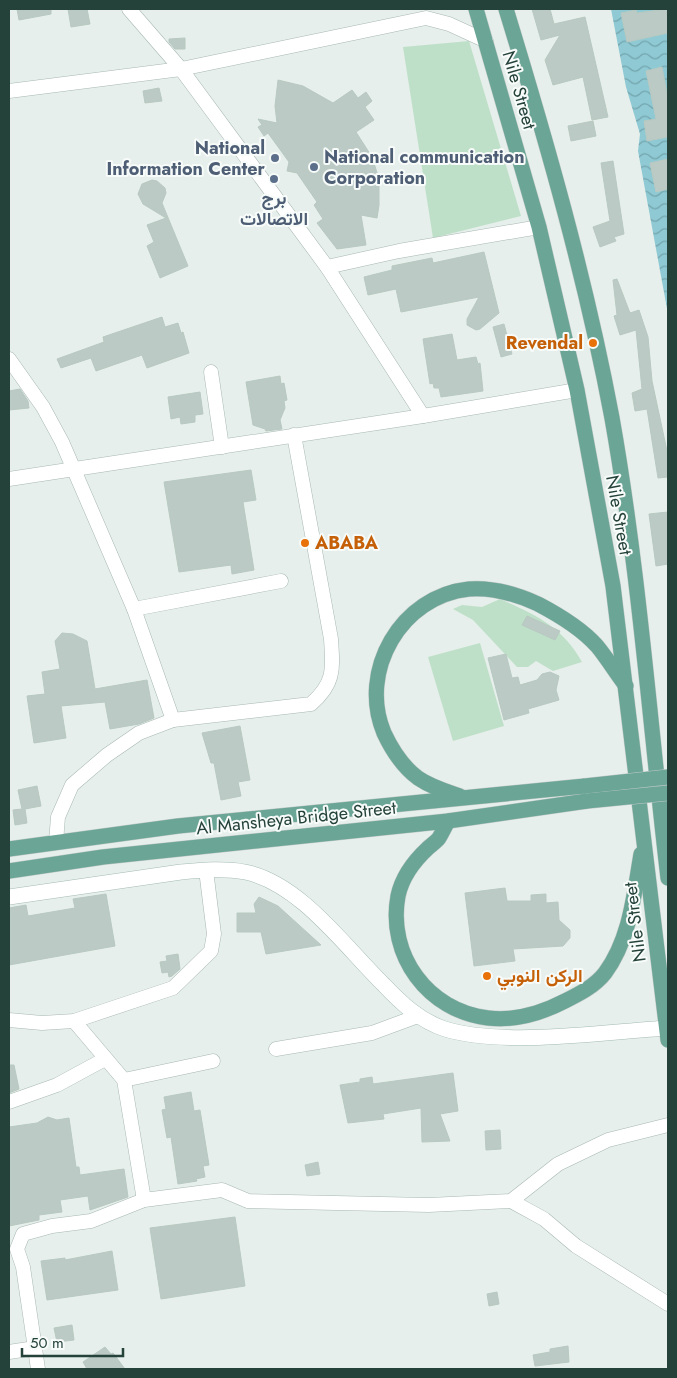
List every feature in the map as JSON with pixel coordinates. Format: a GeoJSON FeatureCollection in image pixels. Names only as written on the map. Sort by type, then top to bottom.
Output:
{"type":"FeatureCollection","features":[{"type":"Feature","properties":{"kind":"main road","name":"Nile Street"},"geometry":{"type":"LineString","coordinates":[[476,9],[539,227],[577,390],[613,586],[668,1034]]}},
{"type":"Feature","properties":{"kind":"main road","name":"Nile Street"},"geometry":{"type":"LineString","coordinates":[[506,9],[570,228],[606,385],[636,584],[668,878]]}},
{"type":"Feature","properties":{"kind":"main road"},"geometry":{"type":"LineString","coordinates":[[464,797],[432,787],[408,769],[390,747],[380,722],[376,693],[379,669],[388,645],[402,624],[420,608],[443,596],[468,589],[504,591],[526,598],[573,624],[596,645],[626,686]]}},
{"type":"Feature","properties":{"kind":"main road","name":"Al Mansheya Bridge Street"},"geometry":{"type":"LineString","coordinates":[[9,849],[178,826],[668,777]]}},
{"type":"Feature","properties":{"kind":"main road","name":"Al Mansheya Bridge Street"},"geometry":{"type":"LineString","coordinates":[[9,871],[102,857],[448,822],[587,802],[668,793]]}},
{"type":"Feature","properties":{"kind":"main road"},"geometry":{"type":"LineString","coordinates":[[448,822],[438,840],[413,863],[405,878],[399,894],[396,915],[397,936],[409,965],[419,980],[435,997],[455,1009],[489,1018],[512,1018],[559,1004],[583,992],[604,974],[620,949],[626,930],[643,835]]}},
{"type":"Feature","properties":{"kind":"street"},"geometry":{"type":"LineString","coordinates":[[129,9],[181,69],[327,267],[423,416]]}},
{"type":"Feature","properties":{"kind":"street"},"geometry":{"type":"LineString","coordinates":[[9,91],[181,69],[426,18],[438,9]]}},
{"type":"Feature","properties":{"kind":"street"},"geometry":{"type":"LineString","coordinates":[[426,18],[449,24],[486,41]]}},
{"type":"Feature","properties":{"kind":"street"},"geometry":{"type":"LineString","coordinates":[[327,267],[399,251],[539,227]]}},
{"type":"Feature","properties":{"kind":"street"},"geometry":{"type":"LineString","coordinates":[[9,358],[54,424],[72,470],[134,609],[173,720]]}},
{"type":"Feature","properties":{"kind":"street"},"geometry":{"type":"LineString","coordinates":[[211,372],[222,446]]}},
{"type":"Feature","properties":{"kind":"street"},"geometry":{"type":"LineString","coordinates":[[9,479],[423,416],[577,390]]}},
{"type":"Feature","properties":{"kind":"street"},"geometry":{"type":"LineString","coordinates":[[56,842],[58,817],[72,785],[107,755],[139,733],[173,720],[311,704],[324,693],[333,668],[331,639],[294,435]]}},
{"type":"Feature","properties":{"kind":"street"},"geometry":{"type":"LineString","coordinates":[[134,609],[281,582]]}},
{"type":"Feature","properties":{"kind":"street"},"geometry":{"type":"LineString","coordinates":[[9,897],[119,880],[206,870],[245,872],[285,888],[327,926],[397,998],[418,1016],[444,1028],[473,1035],[500,1036],[668,1034]]}},
{"type":"Feature","properties":{"kind":"street"},"geometry":{"type":"LineString","coordinates":[[9,1020],[42,1023],[74,1022],[173,988],[211,951],[214,934],[206,870]]}},
{"type":"Feature","properties":{"kind":"street"},"geometry":{"type":"LineString","coordinates":[[276,1049],[372,1033],[418,1016]]}},
{"type":"Feature","properties":{"kind":"street"},"geometry":{"type":"LineString","coordinates":[[74,1022],[124,1080],[144,1200]]}},
{"type":"Feature","properties":{"kind":"street"},"geometry":{"type":"LineString","coordinates":[[9,1102],[56,1085],[105,1060]]}},
{"type":"Feature","properties":{"kind":"street"},"geometry":{"type":"LineString","coordinates":[[124,1080],[213,1061]]}},
{"type":"Feature","properties":{"kind":"street"},"geometry":{"type":"LineString","coordinates":[[511,1201],[566,1160],[608,1140],[668,1124]]}},
{"type":"Feature","properties":{"kind":"street"},"geometry":{"type":"LineString","coordinates":[[38,1369],[22,1267],[13,1251],[23,1234],[52,1226],[91,1220],[144,1200],[222,1190],[248,1200],[429,1205],[511,1201],[544,1219],[576,1246],[668,1304]]}},
{"type":"Feature","properties":{"kind":"street"},"geometry":{"type":"LineString","coordinates":[[9,1352],[34,1348]]}},
{"type":"Feature","properties":{"kind":"green space"},"geometry":{"type":"Polygon","coordinates":[[[469,41],[521,216],[433,238],[403,47],[469,41]]]}},
{"type":"Feature","properties":{"kind":"green space"},"geometry":{"type":"Polygon","coordinates":[[[500,599],[547,623],[566,640],[582,662],[553,671],[536,661],[528,667],[517,667],[473,620],[453,609],[462,605],[482,607],[500,599]]]}},
{"type":"Feature","properties":{"kind":"green space"},"geometry":{"type":"Polygon","coordinates":[[[480,643],[504,726],[453,741],[428,657],[480,643]]]}},
{"type":"Feature","properties":{"kind":"water"},"geometry":{"type":"Polygon","coordinates":[[[611,9],[668,9],[668,314],[638,151],[640,134],[626,87],[611,9]]]}},
{"type":"Feature","properties":{"kind":"building"},"geometry":{"type":"Polygon","coordinates":[[[17,9],[51,9],[51,14],[19,20],[17,9]]]}},
{"type":"Feature","properties":{"kind":"building"},"geometry":{"type":"Polygon","coordinates":[[[68,9],[87,9],[90,24],[71,27],[68,9]]]}},
{"type":"Feature","properties":{"kind":"building"},"geometry":{"type":"Polygon","coordinates":[[[532,9],[550,9],[554,24],[585,17],[608,117],[592,120],[583,77],[553,85],[545,60],[560,35],[541,40],[532,9]]]}},
{"type":"Feature","properties":{"kind":"building"},"geometry":{"type":"Polygon","coordinates":[[[667,9],[668,33],[627,42],[621,13],[636,10],[637,13],[667,9]]]}},
{"type":"Feature","properties":{"kind":"building"},"geometry":{"type":"Polygon","coordinates":[[[185,38],[185,49],[175,49],[169,42],[169,39],[185,38]]]}},
{"type":"Feature","properties":{"kind":"building"},"geometry":{"type":"Polygon","coordinates":[[[662,67],[668,99],[668,137],[647,141],[644,121],[656,119],[646,71],[662,67]]]}},
{"type":"Feature","properties":{"kind":"building"},"geometry":{"type":"Polygon","coordinates":[[[278,80],[303,86],[333,103],[352,90],[358,98],[366,92],[372,101],[365,107],[374,120],[356,132],[372,157],[379,179],[377,218],[361,215],[366,245],[337,249],[317,223],[323,219],[314,205],[317,202],[297,173],[287,171],[289,162],[268,133],[264,136],[258,127],[262,125],[258,119],[277,123],[275,106],[278,80]]]}},
{"type":"Feature","properties":{"kind":"building"},"geometry":{"type":"Polygon","coordinates":[[[159,88],[162,101],[145,103],[143,91],[159,88]]]}},
{"type":"Feature","properties":{"kind":"building"},"geometry":{"type":"Polygon","coordinates":[[[593,121],[596,136],[571,141],[568,126],[593,121]]]}},
{"type":"Feature","properties":{"kind":"building"},"geometry":{"type":"Polygon","coordinates":[[[668,159],[668,189],[656,192],[650,163],[668,159]]]}},
{"type":"Feature","properties":{"kind":"building"},"geometry":{"type":"Polygon","coordinates":[[[613,161],[624,234],[614,237],[616,241],[600,247],[593,227],[610,221],[601,163],[613,161]]]}},
{"type":"Feature","properties":{"kind":"building"},"geometry":{"type":"Polygon","coordinates":[[[152,180],[157,181],[165,188],[166,193],[162,203],[188,266],[160,278],[147,246],[154,242],[147,225],[166,218],[143,204],[138,194],[142,184],[152,180]]]}},
{"type":"Feature","properties":{"kind":"building"},"geometry":{"type":"Polygon","coordinates":[[[484,252],[499,313],[480,329],[476,330],[467,325],[467,319],[479,297],[401,312],[396,289],[368,295],[364,277],[392,270],[392,266],[432,258],[433,263],[484,252]]]}},
{"type":"Feature","properties":{"kind":"building"},"geometry":{"type":"Polygon","coordinates":[[[617,279],[630,313],[639,310],[648,337],[652,381],[667,451],[668,477],[658,478],[647,409],[635,411],[632,393],[642,389],[636,330],[620,335],[614,316],[617,315],[613,280],[617,279]]]}},
{"type":"Feature","properties":{"kind":"building"},"geometry":{"type":"Polygon","coordinates":[[[162,317],[165,327],[178,323],[181,333],[183,332],[189,353],[147,368],[142,355],[96,371],[91,358],[61,368],[57,359],[104,342],[103,337],[162,317]]]}},
{"type":"Feature","properties":{"kind":"building"},"geometry":{"type":"Polygon","coordinates":[[[504,324],[512,354],[501,357],[493,327],[504,324]]]}},
{"type":"Feature","properties":{"kind":"building"},"geometry":{"type":"Polygon","coordinates":[[[452,334],[457,360],[476,357],[478,364],[480,363],[483,391],[441,397],[439,388],[434,388],[433,383],[430,384],[423,339],[452,334]]]}},
{"type":"Feature","properties":{"kind":"building"},"geometry":{"type":"Polygon","coordinates":[[[280,376],[281,384],[284,383],[287,400],[284,401],[285,408],[280,420],[282,429],[266,431],[253,425],[246,382],[280,376]]]}},
{"type":"Feature","properties":{"kind":"building"},"geometry":{"type":"Polygon","coordinates":[[[20,389],[28,401],[29,408],[9,410],[9,391],[20,389]]]}},
{"type":"Feature","properties":{"kind":"building"},"geometry":{"type":"Polygon","coordinates":[[[200,392],[203,414],[195,415],[195,422],[181,424],[180,417],[171,419],[168,397],[200,392]]]}},
{"type":"Feature","properties":{"kind":"building"},"geometry":{"type":"Polygon","coordinates":[[[251,470],[256,500],[243,502],[254,570],[232,574],[231,565],[179,572],[164,482],[251,470]]]}},
{"type":"Feature","properties":{"kind":"building"},"geometry":{"type":"Polygon","coordinates":[[[668,512],[668,564],[656,566],[649,514],[668,512]]]}},
{"type":"Feature","properties":{"kind":"building"},"geometry":{"type":"Polygon","coordinates":[[[527,616],[560,631],[555,640],[522,625],[527,616]]]}},
{"type":"Feature","properties":{"kind":"building"},"geometry":{"type":"Polygon","coordinates":[[[62,633],[73,634],[87,641],[95,689],[147,680],[154,718],[139,724],[110,729],[105,702],[61,706],[66,738],[34,743],[27,696],[45,694],[42,672],[60,669],[55,641],[62,633]]]}},
{"type":"Feature","properties":{"kind":"building"},"geometry":{"type":"Polygon","coordinates":[[[506,654],[512,678],[518,677],[520,685],[537,680],[542,674],[550,672],[559,676],[556,690],[559,700],[528,709],[529,713],[504,720],[488,658],[506,654]]]}},
{"type":"Feature","properties":{"kind":"building"},"geometry":{"type":"Polygon","coordinates":[[[240,726],[250,780],[238,782],[241,796],[221,800],[214,763],[211,763],[202,733],[240,726]]]}},
{"type":"Feature","properties":{"kind":"building"},"geometry":{"type":"Polygon","coordinates":[[[37,786],[41,806],[25,809],[27,823],[15,825],[13,810],[22,809],[18,790],[37,786]]]}},
{"type":"Feature","properties":{"kind":"building"},"geometry":{"type":"Polygon","coordinates":[[[505,888],[507,901],[531,901],[531,895],[546,894],[546,903],[558,902],[559,920],[570,930],[570,938],[563,946],[513,949],[515,961],[474,966],[465,893],[505,888]]]}},
{"type":"Feature","properties":{"kind":"building"},"geometry":{"type":"Polygon","coordinates":[[[106,894],[115,946],[9,965],[9,908],[26,905],[28,916],[75,908],[73,899],[106,894]]]}},
{"type":"Feature","properties":{"kind":"building"},"geometry":{"type":"Polygon","coordinates":[[[259,897],[278,906],[321,945],[266,954],[261,932],[237,932],[237,913],[256,913],[254,904],[259,897]]]}},
{"type":"Feature","properties":{"kind":"building"},"geometry":{"type":"Polygon","coordinates":[[[178,954],[180,969],[169,977],[168,972],[162,973],[160,962],[167,961],[166,956],[178,954]]]}},
{"type":"Feature","properties":{"kind":"building"},"geometry":{"type":"Polygon","coordinates":[[[9,1065],[14,1065],[19,1089],[9,1093],[9,1065]]]}},
{"type":"Feature","properties":{"kind":"building"},"geometry":{"type":"Polygon","coordinates":[[[453,1073],[458,1111],[440,1114],[450,1141],[422,1142],[421,1108],[383,1114],[384,1119],[348,1123],[340,1085],[360,1082],[360,1079],[372,1077],[373,1084],[453,1073]]]}},
{"type":"Feature","properties":{"kind":"building"},"geometry":{"type":"Polygon","coordinates":[[[191,1092],[194,1111],[200,1110],[209,1165],[203,1166],[205,1177],[196,1179],[197,1181],[178,1184],[171,1137],[167,1138],[162,1110],[166,1109],[164,1097],[191,1092]]]}},
{"type":"Feature","properties":{"kind":"building"},"geometry":{"type":"Polygon","coordinates":[[[48,1117],[57,1120],[69,1118],[76,1167],[79,1167],[80,1175],[124,1169],[128,1197],[90,1210],[88,1196],[60,1200],[62,1212],[39,1215],[39,1220],[9,1226],[9,1127],[37,1123],[48,1117]]]}},
{"type":"Feature","properties":{"kind":"building"},"geometry":{"type":"Polygon","coordinates":[[[500,1130],[501,1149],[486,1150],[485,1131],[500,1130]]]}},
{"type":"Feature","properties":{"kind":"building"},"geometry":{"type":"Polygon","coordinates":[[[318,1162],[320,1174],[307,1176],[305,1165],[318,1162]]]}},
{"type":"Feature","properties":{"kind":"building"},"geometry":{"type":"Polygon","coordinates":[[[235,1217],[245,1286],[161,1299],[150,1228],[235,1217]]]}},
{"type":"Feature","properties":{"kind":"building"},"geometry":{"type":"Polygon","coordinates":[[[112,1251],[118,1290],[47,1300],[41,1261],[65,1258],[65,1260],[112,1251]]]}},
{"type":"Feature","properties":{"kind":"building"},"geometry":{"type":"Polygon","coordinates":[[[497,1292],[499,1304],[489,1306],[487,1294],[497,1292]]]}},
{"type":"Feature","properties":{"kind":"building"},"geometry":{"type":"Polygon","coordinates":[[[72,1325],[74,1340],[57,1342],[54,1328],[72,1325]]]}},
{"type":"Feature","properties":{"kind":"building"},"geometry":{"type":"Polygon","coordinates":[[[568,1346],[569,1362],[535,1366],[533,1355],[550,1352],[550,1349],[568,1346]]]}},
{"type":"Feature","properties":{"kind":"building"},"geometry":{"type":"Polygon","coordinates":[[[105,1347],[111,1354],[113,1353],[125,1369],[87,1369],[83,1362],[105,1347]]]}},
{"type":"Feature","properties":{"kind":"place","name":"National Information Center"},"geometry":{"type":"Point","coordinates":[275,158]}},
{"type":"Feature","properties":{"kind":"place","name":"National communication Corporation"},"geometry":{"type":"Point","coordinates":[314,167]}},
{"type":"Feature","properties":{"kind":"place","name":"برج الاتصالات"},"geometry":{"type":"Point","coordinates":[274,179]}},
{"type":"Feature","properties":{"kind":"place","name":"Revendal"},"geometry":{"type":"Point","coordinates":[593,343]}},
{"type":"Feature","properties":{"kind":"place","name":"ABABA"},"geometry":{"type":"Point","coordinates":[305,543]}},
{"type":"Feature","properties":{"kind":"place","name":"الركن النوبي"},"geometry":{"type":"Point","coordinates":[487,976]}}]}
